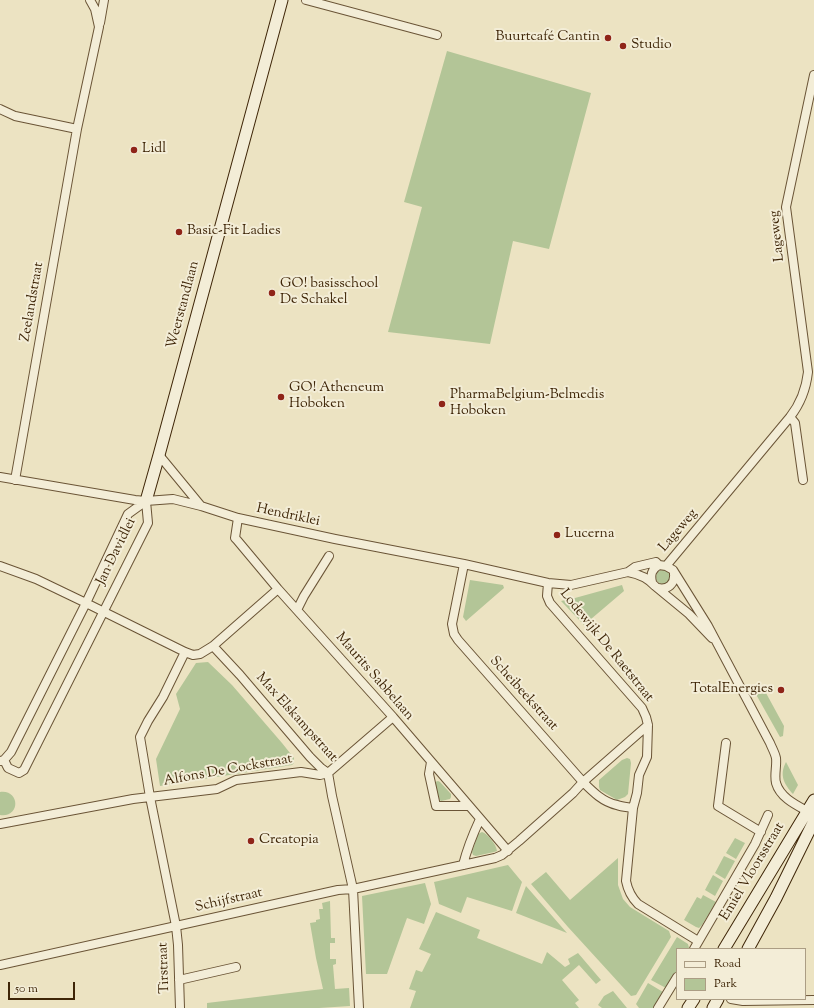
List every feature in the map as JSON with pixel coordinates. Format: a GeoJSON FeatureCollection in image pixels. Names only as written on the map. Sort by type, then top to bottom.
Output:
{"type":"FeatureCollection","features":[{"type":"Feature","properties":{"kind":"street","name":"Zeelandstraat"},"geometry":{"type":"LineString","coordinates":[[90,0],[95,9],[99,27]]}},
{"type":"Feature","properties":{"kind":"street","name":"Zeelandstraat"},"geometry":{"type":"LineString","coordinates":[[15,480],[77,129],[104,0]]}},
{"type":"Feature","properties":{"kind":"street","name":"Weerstandlaan"},"geometry":{"type":"LineString","coordinates":[[146,501],[282,0]]}},
{"type":"Feature","properties":{"kind":"street"},"geometry":{"type":"LineString","coordinates":[[306,0],[437,35]]}},
{"type":"Feature","properties":{"kind":"street","name":"Lageweg"},"geometry":{"type":"LineString","coordinates":[[571,585],[628,572],[635,568],[656,562],[663,566],[797,408],[811,372],[786,207],[814,75]]}},
{"type":"Feature","properties":{"kind":"street"},"geometry":{"type":"LineString","coordinates":[[0,109],[15,116],[77,129]]}},
{"type":"Feature","properties":{"kind":"street"},"geometry":{"type":"LineString","coordinates":[[790,417],[795,423],[803,480]]}},
{"type":"Feature","properties":{"kind":"street"},"geometry":{"type":"LineString","coordinates":[[159,455],[201,506]]}},
{"type":"Feature","properties":{"kind":"street","name":"Hendriklei"},"geometry":{"type":"LineString","coordinates":[[0,477],[135,500],[146,501],[173,499],[238,518],[335,539],[464,564],[548,583],[571,585]]}},
{"type":"Feature","properties":{"kind":"street","name":"Jan Davidlei"},"geometry":{"type":"LineString","coordinates":[[146,501],[148,523],[24,770],[19,773],[8,768],[2,760],[11,752],[86,603],[128,514],[146,501]]}},
{"type":"Feature","properties":{"kind":"street","name":"Maurits Sabbelaan"},"geometry":{"type":"LineString","coordinates":[[238,518],[235,538],[278,589],[393,717],[508,851]]}},
{"type":"Feature","properties":{"kind":"street"},"geometry":{"type":"LineString","coordinates":[[297,610],[329,556]]}},
{"type":"Feature","properties":{"kind":"street","name":"Scheibeekstraat"},"geometry":{"type":"LineString","coordinates":[[464,564],[452,624],[454,634],[458,640],[595,794],[616,805],[632,808]]}},
{"type":"Feature","properties":{"kind":"street"},"geometry":{"type":"LineString","coordinates":[[0,566],[36,579],[193,655],[200,654],[213,646],[278,589]]}},
{"type":"Feature","properties":{"kind":"street"},"geometry":{"type":"LineString","coordinates":[[674,574],[673,582],[670,586],[664,589],[655,585],[651,577],[654,569],[663,566],[670,567],[698,609],[718,645]]}},
{"type":"Feature","properties":{"kind":"street"},"geometry":{"type":"LineString","coordinates":[[628,572],[640,575],[655,585],[689,614],[718,645],[724,653],[770,743],[775,756],[776,782],[778,788],[787,799],[811,813]]}},
{"type":"Feature","properties":{"kind":"street","name":"Lodewijk De Raetstraat"},"geometry":{"type":"LineString","coordinates":[[548,583],[547,596],[550,602],[642,708],[646,717],[648,725],[647,757],[639,775],[637,793],[632,808],[626,881],[628,891],[632,899],[638,904],[698,941]]}},
{"type":"Feature","properties":{"kind":"street","name":"Max Elskampstraat"},"geometry":{"type":"LineString","coordinates":[[213,646],[240,675],[310,757],[328,773],[353,889],[359,1008]]}},
{"type":"Feature","properties":{"kind":"street","name":"Tirstraat"},"geometry":{"type":"LineString","coordinates":[[180,1008],[176,926],[150,797],[140,737],[163,697],[185,652]]}},
{"type":"Feature","properties":{"kind":"street"},"geometry":{"type":"LineString","coordinates":[[328,773],[393,717]]}},
{"type":"Feature","properties":{"kind":"street","name":"Lodewijk De Raetstraat"},"geometry":{"type":"LineString","coordinates":[[508,851],[648,725]]}},
{"type":"Feature","properties":{"kind":"street","name":"Emiel Vloorsstraat"},"geometry":{"type":"LineString","coordinates":[[726,743],[718,806],[761,832]]}},
{"type":"Feature","properties":{"kind":"street"},"geometry":{"type":"LineString","coordinates":[[301,772],[308,764],[310,757]]}},
{"type":"Feature","properties":{"kind":"street"},"geometry":{"type":"LineString","coordinates":[[431,762],[429,774],[436,806],[469,806]]}},
{"type":"Feature","properties":{"kind":"street","name":"Alfons De Cockstraat"},"geometry":{"type":"LineString","coordinates":[[0,824],[133,799],[217,789],[236,780],[301,772],[320,775],[328,773]]}},
{"type":"Feature","properties":{"kind":"street","name":"Emiel Vloorsstraat"},"geometry":{"type":"LineString","coordinates":[[725,948],[811,813],[814,800]]}},
{"type":"Feature","properties":{"kind":"street","name":"Emiel Vloorsstraat"},"geometry":{"type":"LineString","coordinates":[[694,948],[755,844],[768,815]]}},
{"type":"Feature","properties":{"kind":"street"},"geometry":{"type":"LineString","coordinates":[[463,865],[466,851],[480,819]]}},
{"type":"Feature","properties":{"kind":"street","name":"Emiel Vloorsstraat"},"geometry":{"type":"LineString","coordinates":[[749,948],[776,898],[814,821]]}},
{"type":"Feature","properties":{"kind":"street","name":"Schijfstraat"},"geometry":{"type":"LineString","coordinates":[[0,964],[338,890],[353,889],[495,858],[508,851]]}},
{"type":"Feature","properties":{"kind":"street"},"geometry":{"type":"LineString","coordinates":[[179,980],[236,967]]}},
{"type":"Feature","properties":{"kind":"street"},"geometry":{"type":"LineString","coordinates":[[658,1008],[676,980]]}},
{"type":"Feature","properties":{"kind":"street"},"geometry":{"type":"LineString","coordinates":[[737,1000],[814,1000]]}},
{"type":"Feature","properties":{"kind":"green space"},"geometry":{"type":"Polygon","coordinates":[[[447,51],[591,93],[549,249],[513,241],[490,344],[388,332],[422,207],[404,202],[447,51]]]}},
{"type":"Feature","properties":{"kind":"green space"},"geometry":{"type":"Polygon","coordinates":[[[663,570],[668,572],[670,577],[668,582],[663,584],[658,582],[656,577],[658,572],[663,570]]]}},
{"type":"Feature","properties":{"kind":"green space"},"geometry":{"type":"Polygon","coordinates":[[[470,580],[503,585],[504,588],[466,621],[463,617],[470,580]]]}},
{"type":"Feature","properties":{"kind":"green space"},"geometry":{"type":"Polygon","coordinates":[[[622,585],[624,591],[584,625],[561,601],[575,598],[622,585]]]}},
{"type":"Feature","properties":{"kind":"green space"},"geometry":{"type":"Polygon","coordinates":[[[208,662],[232,685],[282,743],[294,758],[294,763],[292,765],[160,786],[156,759],[180,709],[176,694],[196,663],[208,662]]]}},
{"type":"Feature","properties":{"kind":"green space"},"geometry":{"type":"Polygon","coordinates":[[[755,688],[766,693],[784,726],[783,736],[780,737],[753,689],[755,688]]]}},
{"type":"Feature","properties":{"kind":"green space"},"geometry":{"type":"Polygon","coordinates":[[[627,758],[630,759],[631,763],[628,794],[617,800],[600,790],[599,780],[622,760],[627,758]]]}},
{"type":"Feature","properties":{"kind":"green space"},"geometry":{"type":"Polygon","coordinates":[[[786,762],[798,785],[793,794],[787,787],[783,775],[786,762]]]}},
{"type":"Feature","properties":{"kind":"green space"},"geometry":{"type":"Polygon","coordinates":[[[438,781],[451,794],[450,799],[441,801],[438,798],[435,782],[438,781]]]}},
{"type":"Feature","properties":{"kind":"green space"},"geometry":{"type":"Polygon","coordinates":[[[0,792],[7,792],[14,799],[15,808],[7,815],[0,815],[0,792]]]}},
{"type":"Feature","properties":{"kind":"green space"},"geometry":{"type":"Polygon","coordinates":[[[482,832],[487,835],[495,845],[497,851],[476,856],[473,855],[472,852],[478,834],[482,832]]]}},
{"type":"Feature","properties":{"kind":"green space"},"geometry":{"type":"Polygon","coordinates":[[[735,838],[745,843],[736,859],[726,853],[735,838]]]}},
{"type":"Feature","properties":{"kind":"green space"},"geometry":{"type":"Polygon","coordinates":[[[724,856],[735,861],[725,879],[715,873],[724,856]]]}},
{"type":"Feature","properties":{"kind":"green space"},"geometry":{"type":"Polygon","coordinates":[[[618,858],[618,885],[623,899],[630,907],[669,931],[671,937],[636,995],[631,996],[531,884],[546,872],[570,900],[618,858]]]}},
{"type":"Feature","properties":{"kind":"green space"},"geometry":{"type":"Polygon","coordinates":[[[508,865],[522,882],[512,911],[467,897],[461,913],[439,904],[434,882],[508,865]]]}},
{"type":"Feature","properties":{"kind":"green space"},"geometry":{"type":"Polygon","coordinates":[[[713,875],[723,881],[715,896],[705,890],[713,875]]]}},
{"type":"Feature","properties":{"kind":"green space"},"geometry":{"type":"Polygon","coordinates":[[[425,883],[431,904],[424,924],[407,918],[387,974],[366,974],[362,896],[425,883]]]}},
{"type":"Feature","properties":{"kind":"green space"},"geometry":{"type":"Polygon","coordinates":[[[526,886],[567,933],[516,913],[526,886]]]}},
{"type":"Feature","properties":{"kind":"green space"},"geometry":{"type":"Polygon","coordinates":[[[703,895],[716,902],[699,928],[684,920],[697,897],[701,899],[703,895]]]}},
{"type":"Feature","properties":{"kind":"green space"},"geometry":{"type":"Polygon","coordinates":[[[330,901],[331,938],[335,938],[335,943],[330,943],[330,959],[336,959],[336,964],[333,965],[335,989],[349,988],[350,1006],[319,1008],[207,1008],[207,1003],[323,989],[310,923],[316,922],[316,920],[320,919],[319,909],[323,909],[322,903],[330,901]]]}},
{"type":"Feature","properties":{"kind":"green space"},"geometry":{"type":"Polygon","coordinates":[[[436,912],[480,930],[477,938],[542,964],[547,952],[565,967],[570,964],[568,959],[578,953],[601,980],[596,984],[579,965],[562,980],[579,1000],[575,1003],[579,1008],[410,1008],[416,991],[409,989],[416,970],[422,972],[431,954],[419,949],[436,912]]]}},
{"type":"Feature","properties":{"kind":"green space"},"geometry":{"type":"Polygon","coordinates":[[[677,937],[688,944],[689,948],[676,948],[676,972],[666,988],[651,980],[677,937]]]}},
{"type":"Feature","properties":{"kind":"green space"},"geometry":{"type":"Polygon","coordinates":[[[648,983],[663,992],[653,1008],[639,1008],[636,1004],[648,983]]]}},
{"type":"Feature","properties":{"kind":"green space"},"geometry":{"type":"Polygon","coordinates":[[[613,991],[627,1008],[602,1008],[598,1005],[604,996],[613,991]]]}},
{"type":"Feature","properties":{"kind":"place","name":"Buurtcafé Cantin"},"geometry":{"type":"Point","coordinates":[608,38]}},
{"type":"Feature","properties":{"kind":"place","name":"Studio"},"geometry":{"type":"Point","coordinates":[623,46]}},
{"type":"Feature","properties":{"kind":"place","name":"Lidl"},"geometry":{"type":"Point","coordinates":[134,150]}},
{"type":"Feature","properties":{"kind":"place","name":"Basic-Fit Ladies"},"geometry":{"type":"Point","coordinates":[179,232]}},
{"type":"Feature","properties":{"kind":"place","name":"GO! basisschool De Schakel"},"geometry":{"type":"Point","coordinates":[272,293]}},
{"type":"Feature","properties":{"kind":"place","name":"GO! Atheneum Hoboken"},"geometry":{"type":"Point","coordinates":[281,397]}},
{"type":"Feature","properties":{"kind":"place","name":"PharmaBelgium-Belmedis Hoboken"},"geometry":{"type":"Point","coordinates":[442,404]}},
{"type":"Feature","properties":{"kind":"place","name":"Lucerna"},"geometry":{"type":"Point","coordinates":[557,535]}},
{"type":"Feature","properties":{"kind":"place","name":"TotalEnergies"},"geometry":{"type":"Point","coordinates":[781,690]}},
{"type":"Feature","properties":{"kind":"place","name":"Creatopia"},"geometry":{"type":"Point","coordinates":[251,841]}}]}
